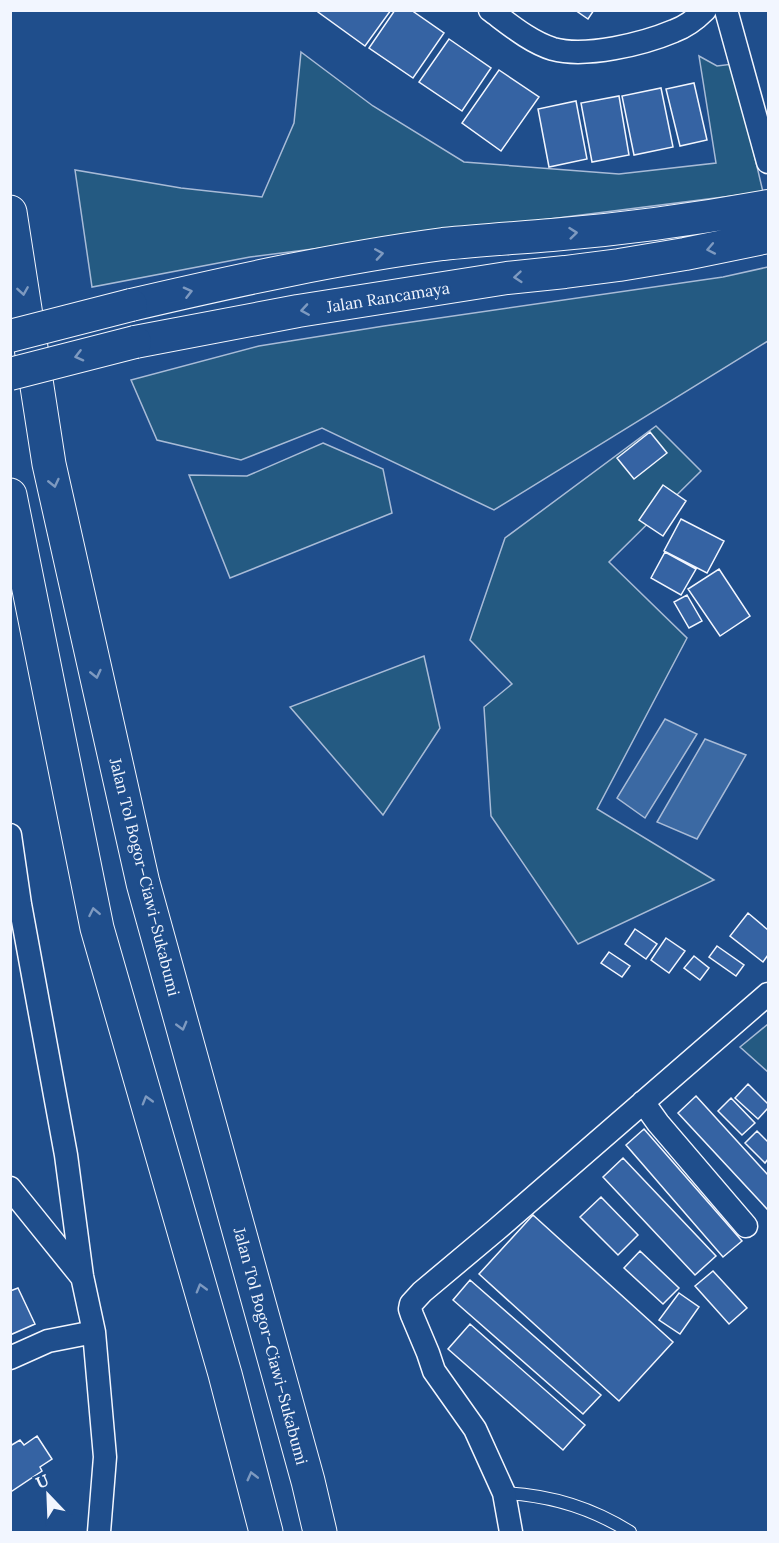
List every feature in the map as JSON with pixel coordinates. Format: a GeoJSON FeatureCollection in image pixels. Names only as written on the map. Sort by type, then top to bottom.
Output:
{"type":"FeatureCollection","features":[{"type":"Feature","properties":{"kind":"highway","name":"Jalan Tol Bogor–Ciawi–Sukabumi"},"geometry":{"type":"LineString","coordinates":[[10,212],[49,464],[143,883],[308,1481],[320,1533]]}},
{"type":"Feature","properties":{"kind":"highway"},"geometry":{"type":"LineString","coordinates":[[10,495],[97,928],[225,1374],[266,1533]]}},
{"type":"Feature","properties":{"kind":"street"},"geometry":{"type":"LineString","coordinates":[[490,10],[517,30],[550,48],[584,52],[633,45],[676,31],[705,10]]}},
{"type":"Feature","properties":{"kind":"street"},"geometry":{"type":"LineString","coordinates":[[726,10],[768,162]]}},
{"type":"Feature","properties":{"kind":"street"},"geometry":{"type":"LineString","coordinates":[[10,336],[229,282],[313,265],[401,250],[500,238],[662,224],[768,206]]}},
{"type":"Feature","properties":{"kind":"street","name":"Jalan Rancamaya"},"geometry":{"type":"LineString","coordinates":[[10,374],[135,342],[307,309],[507,278],[630,263],[768,237]]}},
{"type":"Feature","properties":{"kind":"street"},"geometry":{"type":"LineString","coordinates":[[10,835],[20,904],[66,1155],[82,1276],[94,1332],[105,1457],[99,1533]]}},
{"type":"Feature","properties":{"kind":"street"},"geometry":{"type":"LineString","coordinates":[[510,1533],[504,1493],[474,1429],[434,1371],[411,1315],[411,1304],[422,1292],[768,994]]}},
{"type":"Feature","properties":{"kind":"street"},"geometry":{"type":"LineString","coordinates":[[643,1102],[658,1123],[746,1226]]}},
{"type":"Feature","properties":{"kind":"street"},"geometry":{"type":"LineString","coordinates":[[10,1188],[82,1276]]}},
{"type":"Feature","properties":{"kind":"street"},"geometry":{"type":"LineString","coordinates":[[10,1358],[48,1341],[94,1332]]}},
{"type":"Feature","properties":{"kind":"lane"},"geometry":{"type":"LineString","coordinates":[[504,1493],[530,1494],[565,1503],[610,1520],[630,1533]]}},
{"type":"Feature","properties":{"kind":"shaded area"},"geometry":{"type":"Polygon","coordinates":[[[301,52],[373,106],[464,162],[619,174],[716,163],[699,56],[717,66],[733,64],[763,192],[250,257],[92,287],[75,170],[181,188],[262,197],[294,123],[301,52]]]}},
{"type":"Feature","properties":{"kind":"shaded area"},"geometry":{"type":"Polygon","coordinates":[[[768,267],[768,341],[494,510],[322,428],[241,460],[157,440],[131,380],[259,346],[723,277],[768,267]]]}},
{"type":"Feature","properties":{"kind":"shaded area"},"geometry":{"type":"Polygon","coordinates":[[[656,426],[701,471],[609,562],[687,638],[597,809],[714,880],[578,944],[491,816],[484,707],[512,684],[470,640],[505,538],[656,426]]]}},
{"type":"Feature","properties":{"kind":"shaded area"},"geometry":{"type":"Polygon","coordinates":[[[323,443],[383,469],[392,513],[230,578],[189,475],[247,476],[323,443]]]}},
{"type":"Feature","properties":{"kind":"shaded area"},"geometry":{"type":"Polygon","coordinates":[[[424,656],[440,728],[383,815],[290,707],[424,656]]]}},
{"type":"Feature","properties":{"kind":"shaded area"},"geometry":{"type":"Polygon","coordinates":[[[665,719],[697,734],[645,818],[617,798],[665,719]]]}},
{"type":"Feature","properties":{"kind":"shaded area"},"geometry":{"type":"Polygon","coordinates":[[[705,739],[746,755],[697,839],[657,822],[705,739]]]}},
{"type":"Feature","properties":{"kind":"shaded area"},"geometry":{"type":"Polygon","coordinates":[[[768,1024],[768,1072],[740,1047],[768,1024]]]}},
{"type":"Feature","properties":{"kind":"building"},"geometry":{"type":"Polygon","coordinates":[[[319,10],[391,10],[365,46],[318,12],[319,10]]]}},
{"type":"Feature","properties":{"kind":"building"},"geometry":{"type":"Polygon","coordinates":[[[395,10],[411,10],[444,33],[413,78],[369,48],[395,10]]]}},
{"type":"Feature","properties":{"kind":"building"},"geometry":{"type":"Polygon","coordinates":[[[575,10],[594,10],[588,19],[575,10]]]}},
{"type":"Feature","properties":{"kind":"building"},"geometry":{"type":"Polygon","coordinates":[[[449,39],[491,68],[462,111],[419,82],[449,39]]]}},
{"type":"Feature","properties":{"kind":"building"},"geometry":{"type":"Polygon","coordinates":[[[499,70],[539,97],[501,151],[462,123],[499,70]]]}},
{"type":"Feature","properties":{"kind":"building"},"geometry":{"type":"Polygon","coordinates":[[[694,83],[707,140],[680,146],[666,89],[694,83]]]}},
{"type":"Feature","properties":{"kind":"building"},"geometry":{"type":"Polygon","coordinates":[[[661,88],[673,147],[634,155],[622,96],[661,88]]]}},
{"type":"Feature","properties":{"kind":"building"},"geometry":{"type":"Polygon","coordinates":[[[619,96],[629,155],[592,162],[581,103],[619,96]]]}},
{"type":"Feature","properties":{"kind":"building"},"geometry":{"type":"Polygon","coordinates":[[[576,101],[587,159],[549,167],[538,109],[576,101]]]}},
{"type":"Feature","properties":{"kind":"building"},"geometry":{"type":"Polygon","coordinates":[[[650,432],[667,453],[634,479],[617,458],[650,432]]]}},
{"type":"Feature","properties":{"kind":"building"},"geometry":{"type":"Polygon","coordinates":[[[663,485],[686,501],[663,536],[639,520],[663,485]]]}},
{"type":"Feature","properties":{"kind":"building"},"geometry":{"type":"Polygon","coordinates":[[[681,519],[724,541],[707,573],[664,551],[681,519]]]}},
{"type":"Feature","properties":{"kind":"building"},"geometry":{"type":"Polygon","coordinates":[[[665,552],[696,569],[681,595],[651,578],[665,552]]]}},
{"type":"Feature","properties":{"kind":"building"},"geometry":{"type":"Polygon","coordinates":[[[719,569],[750,616],[720,636],[688,589],[719,569]]]}},
{"type":"Feature","properties":{"kind":"building"},"geometry":{"type":"Polygon","coordinates":[[[687,595],[702,621],[689,628],[674,602],[687,595]]]}},
{"type":"Feature","properties":{"kind":"building"},"geometry":{"type":"Polygon","coordinates":[[[748,913],[768,930],[768,955],[763,962],[730,936],[748,913]]]}},
{"type":"Feature","properties":{"kind":"building"},"geometry":{"type":"Polygon","coordinates":[[[635,929],[657,944],[646,959],[625,944],[635,929]]]}},
{"type":"Feature","properties":{"kind":"building"},"geometry":{"type":"Polygon","coordinates":[[[666,938],[685,951],[669,973],[651,960],[666,938]]]}},
{"type":"Feature","properties":{"kind":"building"},"geometry":{"type":"Polygon","coordinates":[[[717,946],[744,965],[736,976],[709,957],[717,946]]]}},
{"type":"Feature","properties":{"kind":"building"},"geometry":{"type":"Polygon","coordinates":[[[609,952],[630,966],[622,977],[601,963],[609,952]]]}},
{"type":"Feature","properties":{"kind":"building"},"geometry":{"type":"Polygon","coordinates":[[[694,956],[709,968],[700,980],[684,968],[694,956]]]}},
{"type":"Feature","properties":{"kind":"building"},"geometry":{"type":"Polygon","coordinates":[[[748,1084],[768,1104],[768,1108],[758,1119],[735,1098],[748,1084]]]}},
{"type":"Feature","properties":{"kind":"building"},"geometry":{"type":"Polygon","coordinates":[[[696,1096],[768,1175],[768,1210],[678,1113],[696,1096]]]}},
{"type":"Feature","properties":{"kind":"building"},"geometry":{"type":"Polygon","coordinates":[[[731,1098],[755,1123],[742,1135],[718,1111],[731,1098]]]}},
{"type":"Feature","properties":{"kind":"building"},"geometry":{"type":"Polygon","coordinates":[[[644,1129],[742,1241],[723,1257],[626,1145],[644,1129]]]}},
{"type":"Feature","properties":{"kind":"building"},"geometry":{"type":"Polygon","coordinates":[[[757,1131],[768,1142],[768,1159],[765,1163],[745,1143],[757,1131]]]}},
{"type":"Feature","properties":{"kind":"building"},"geometry":{"type":"Polygon","coordinates":[[[623,1158],[716,1256],[695,1275],[603,1177],[623,1158]]]}},
{"type":"Feature","properties":{"kind":"building"},"geometry":{"type":"Polygon","coordinates":[[[601,1197],[638,1235],[618,1255],[580,1217],[601,1197]]]}},
{"type":"Feature","properties":{"kind":"building"},"geometry":{"type":"Polygon","coordinates":[[[533,1215],[673,1342],[619,1401],[479,1274],[533,1215]]]}},
{"type":"Feature","properties":{"kind":"building"},"geometry":{"type":"Polygon","coordinates":[[[640,1251],[679,1288],[663,1304],[624,1268],[640,1251]]]}},
{"type":"Feature","properties":{"kind":"building"},"geometry":{"type":"Polygon","coordinates":[[[713,1271],[747,1308],[729,1324],[695,1286],[713,1271]]]}},
{"type":"Feature","properties":{"kind":"building"},"geometry":{"type":"Polygon","coordinates":[[[470,1280],[601,1395],[583,1414],[453,1300],[470,1280]]]}},
{"type":"Feature","properties":{"kind":"building"},"geometry":{"type":"Polygon","coordinates":[[[18,1288],[35,1324],[10,1335],[10,1291],[18,1288]]]}},
{"type":"Feature","properties":{"kind":"building"},"geometry":{"type":"Polygon","coordinates":[[[679,1293],[699,1307],[680,1334],[659,1320],[679,1293]]]}},
{"type":"Feature","properties":{"kind":"building"},"geometry":{"type":"Polygon","coordinates":[[[470,1324],[585,1425],[563,1450],[448,1349],[470,1324]]]}},
{"type":"Feature","properties":{"kind":"building"},"geometry":{"type":"Polygon","coordinates":[[[37,1436],[52,1459],[40,1467],[42,1471],[12,1491],[10,1489],[10,1446],[20,1440],[24,1445],[37,1436]]]}}]}
